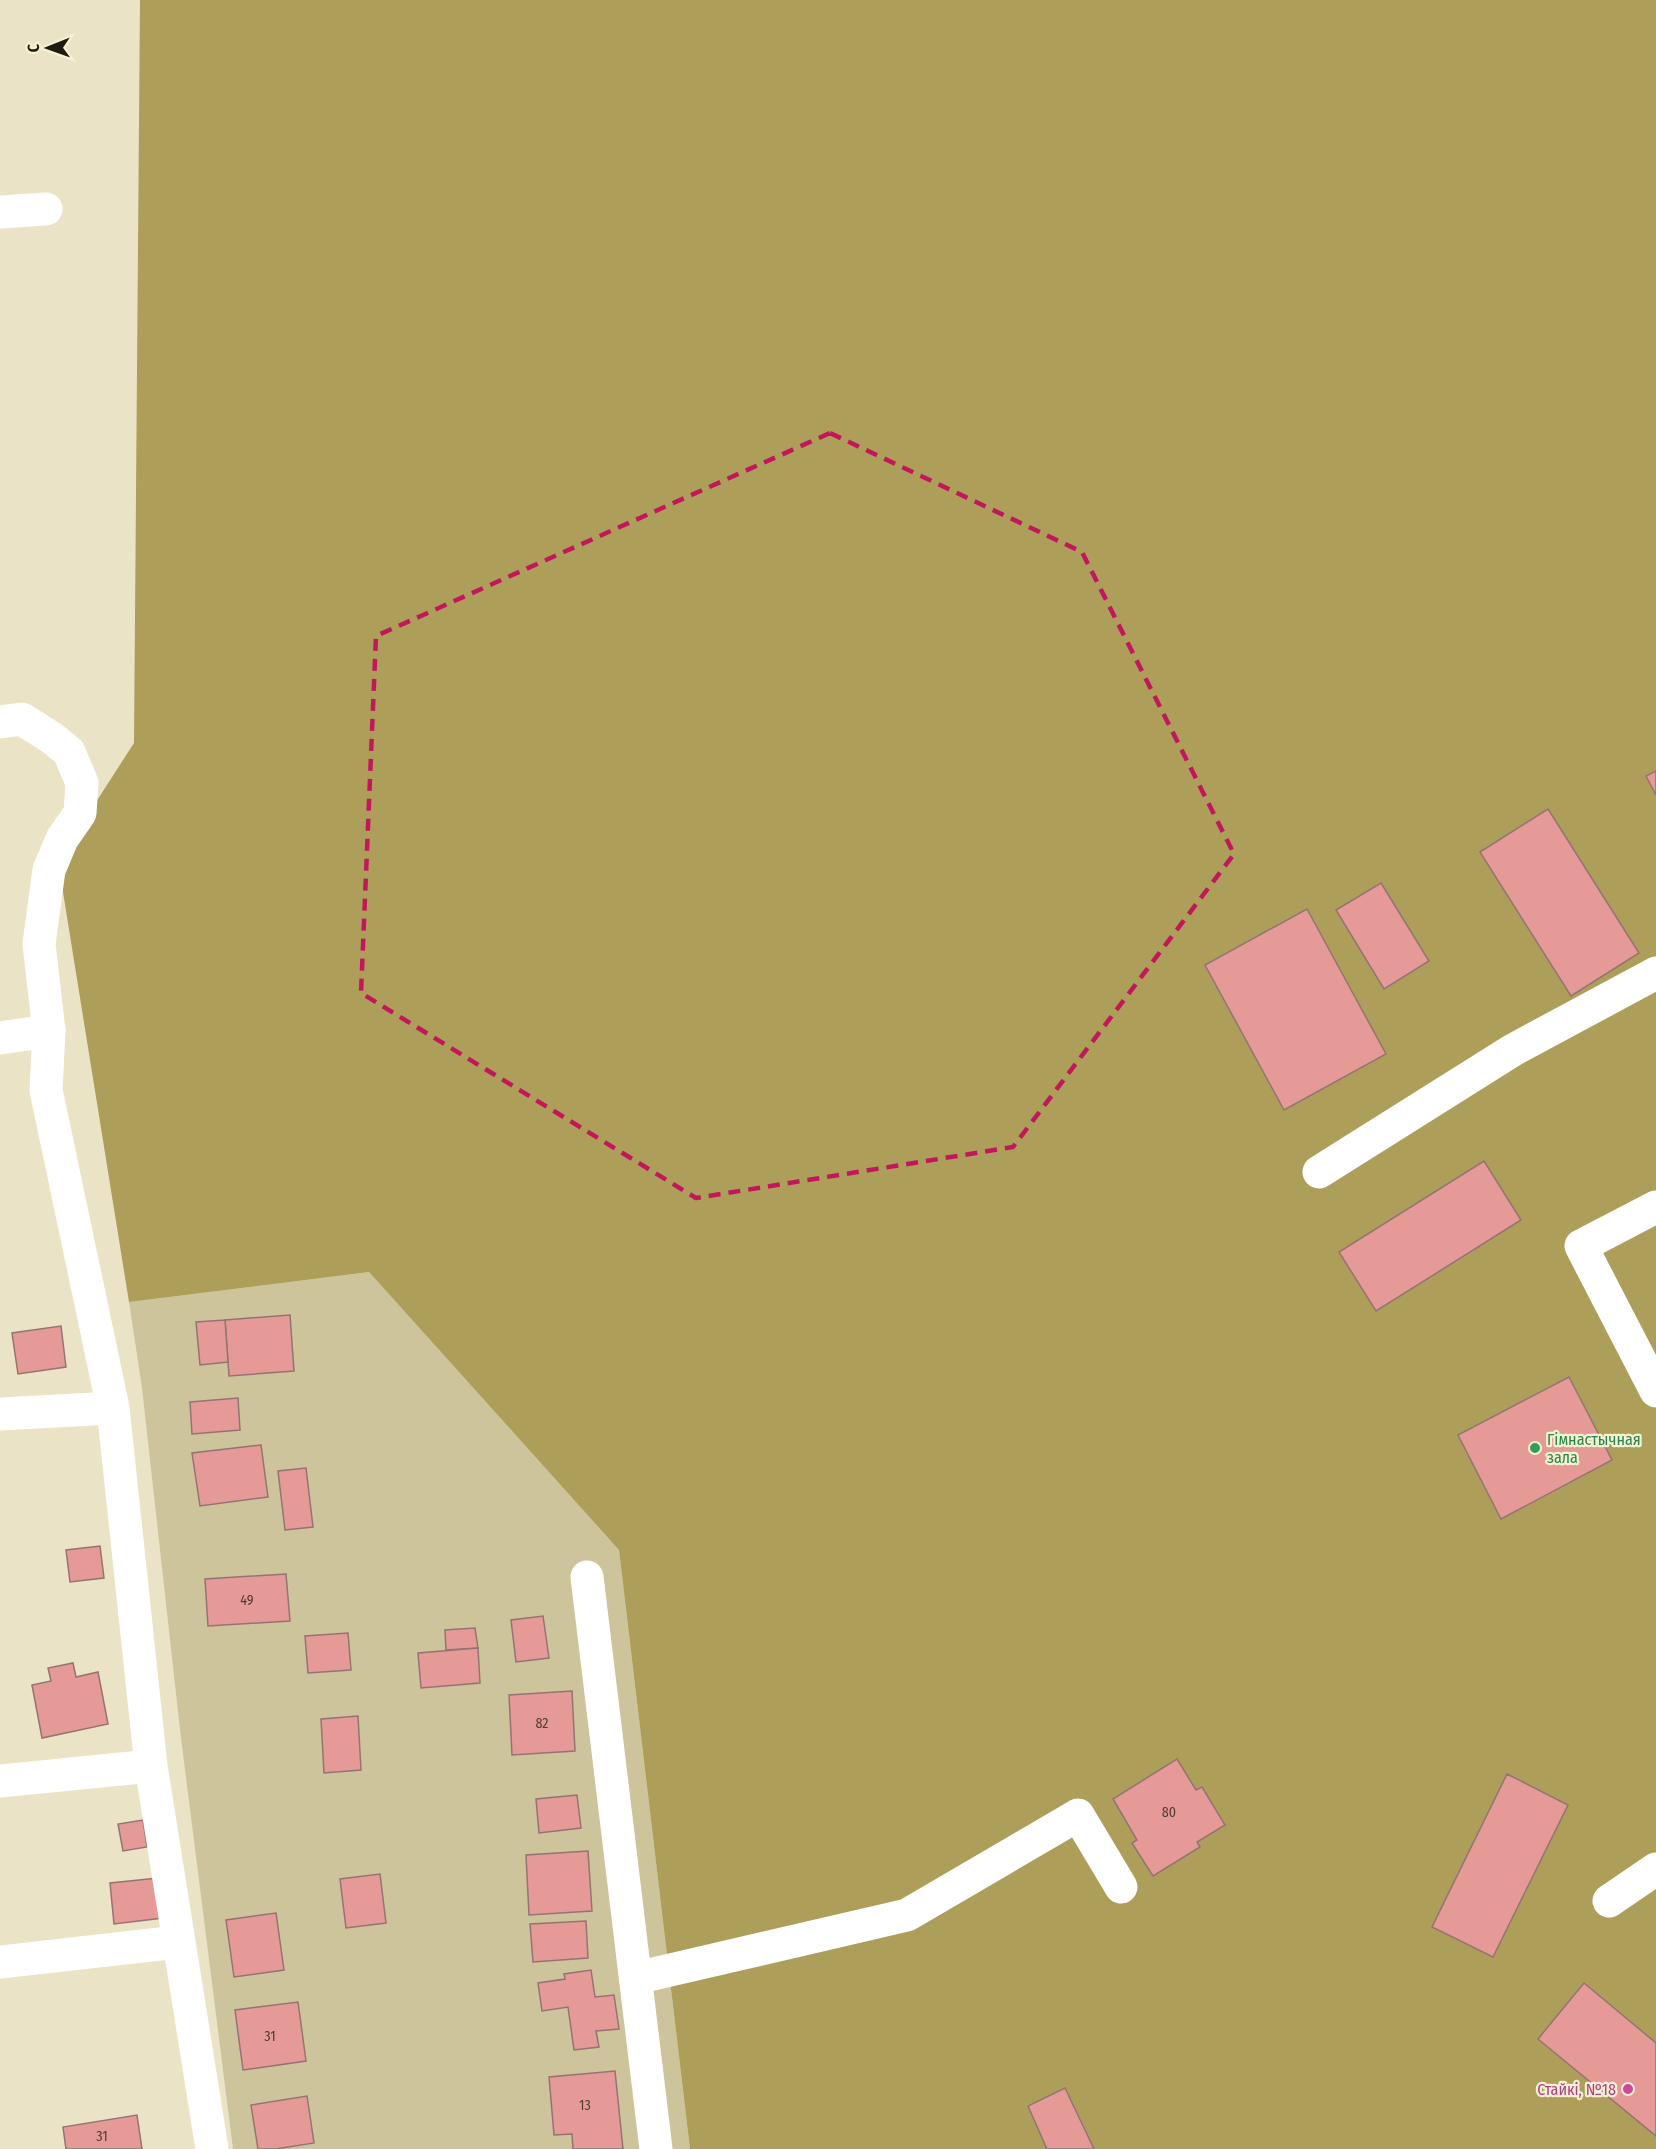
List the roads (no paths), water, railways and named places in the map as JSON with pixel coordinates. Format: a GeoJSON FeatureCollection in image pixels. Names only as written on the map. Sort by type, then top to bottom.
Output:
{"type":"FeatureCollection","features":[{"type":"Feature","properties":{"kind":"street"},"geometry":{"type":"LineString","coordinates":[[0,212],[46,209]]}},
{"type":"Feature","properties":{"kind":"street"},"geometry":{"type":"LineString","coordinates":[[0,722],[22,719],[52,738],[69,752],[82,783],[80,813],[62,839],[49,870],[39,944],[49,1031],[46,1090],[113,1408],[151,1766],[212,2149]]}},
{"type":"Feature","properties":{"kind":"street"},"geometry":{"type":"LineString","coordinates":[[1319,1172],[1513,1050],[1656,973]]}},
{"type":"Feature","properties":{"kind":"street"},"geometry":{"type":"LineString","coordinates":[[0,1038],[49,1031]]}},
{"type":"Feature","properties":{"kind":"street"},"geometry":{"type":"LineString","coordinates":[[1656,1207],[1581,1246],[1656,1391]]}},
{"type":"Feature","properties":{"kind":"street"},"geometry":{"type":"LineString","coordinates":[[0,1414],[113,1408]]}},
{"type":"Feature","properties":{"kind":"street"},"geometry":{"type":"LineString","coordinates":[[587,1577],[656,2149]]}},
{"type":"Feature","properties":{"kind":"street"},"geometry":{"type":"LineString","coordinates":[[0,1780],[151,1766]]}},
{"type":"Feature","properties":{"kind":"street"},"geometry":{"type":"LineString","coordinates":[[636,1978],[907,1915],[1078,1815],[1121,1887]]}},
{"type":"Feature","properties":{"kind":"street"},"geometry":{"type":"LineString","coordinates":[[1609,1901],[1656,1869]]}},
{"type":"Feature","properties":{"kind":"street"},"geometry":{"type":"LineString","coordinates":[[0,1962],[178,1942]]}},
{"type":"Feature","properties":{"kind":"place","name":"Гімнастычная зала"},"geometry":{"type":"Point","coordinates":[1535,1448]}},
{"type":"Feature","properties":{"kind":"place","name":"Стайкі, №18"},"geometry":{"type":"Point","coordinates":[1628,2089]}}]}
